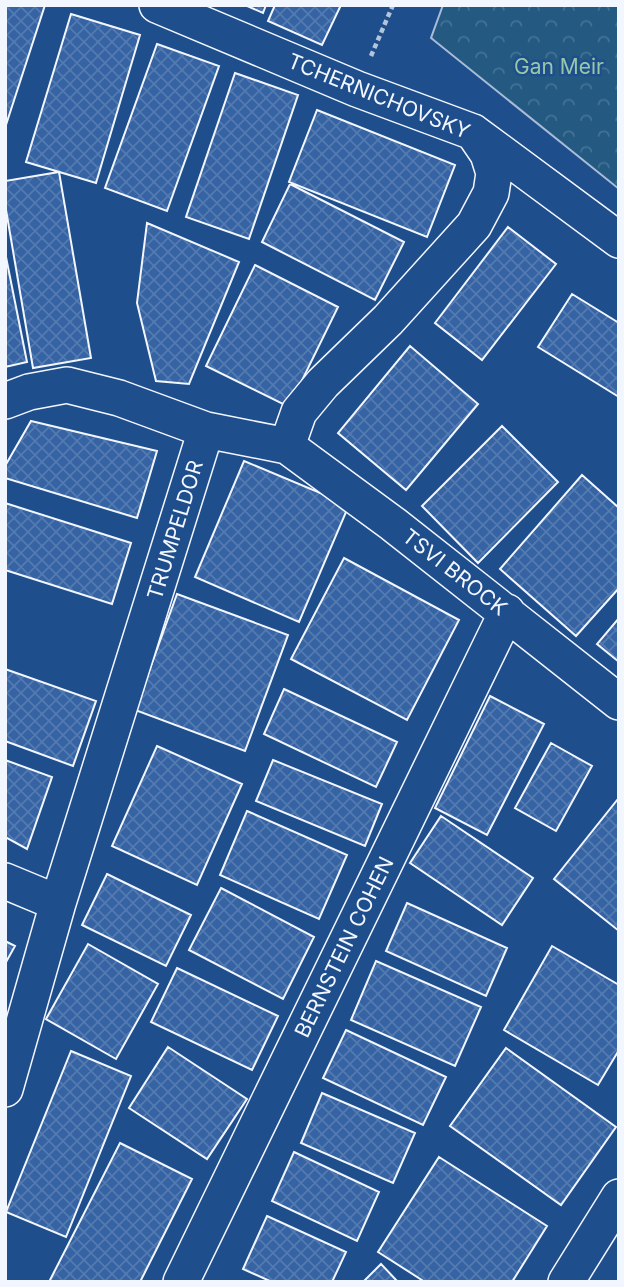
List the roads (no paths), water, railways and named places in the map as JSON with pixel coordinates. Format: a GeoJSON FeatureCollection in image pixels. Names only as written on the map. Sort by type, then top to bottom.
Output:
{"type":"FeatureCollection","features":[{"type":"Feature","properties":{"kind":"street","name":"TCHERNICHOVSKY"},"geometry":{"type":"LineString","coordinates":[[157,5],[357,89],[473,132],[619,240]]}},
{"type":"Feature","properties":{"kind":"street"},"geometry":{"type":"LineString","coordinates":[[5,401],[29,392],[67,386],[119,398],[206,430],[287,446],[299,412],[323,383],[388,320],[474,225],[491,193],[495,173],[488,154],[473,132]]}},
{"type":"Feature","properties":{"kind":"street","name":"TRUMPELDOR"},"geometry":{"type":"LineString","coordinates":[[5,1089],[58,903],[206,430]]}},
{"type":"Feature","properties":{"kind":"street","name":"TSVI BROCK"},"geometry":{"type":"LineString","coordinates":[[287,446],[507,612],[619,702]]}},
{"type":"Feature","properties":{"kind":"street","name":"BERNSTEIN COHEN"},"geometry":{"type":"LineString","coordinates":[[181,1282],[507,612]]}},
{"type":"Feature","properties":{"kind":"street"},"geometry":{"type":"LineString","coordinates":[[5,881],[58,903]]}},
{"type":"Feature","properties":{"kind":"street"},"geometry":{"type":"LineString","coordinates":[[566,1282],[619,1197]]}},
{"type":"Feature","properties":{"kind":"park label","name":"Gan Meir"},"geometry":{"type":"Point","coordinates":[559,66]}}]}
